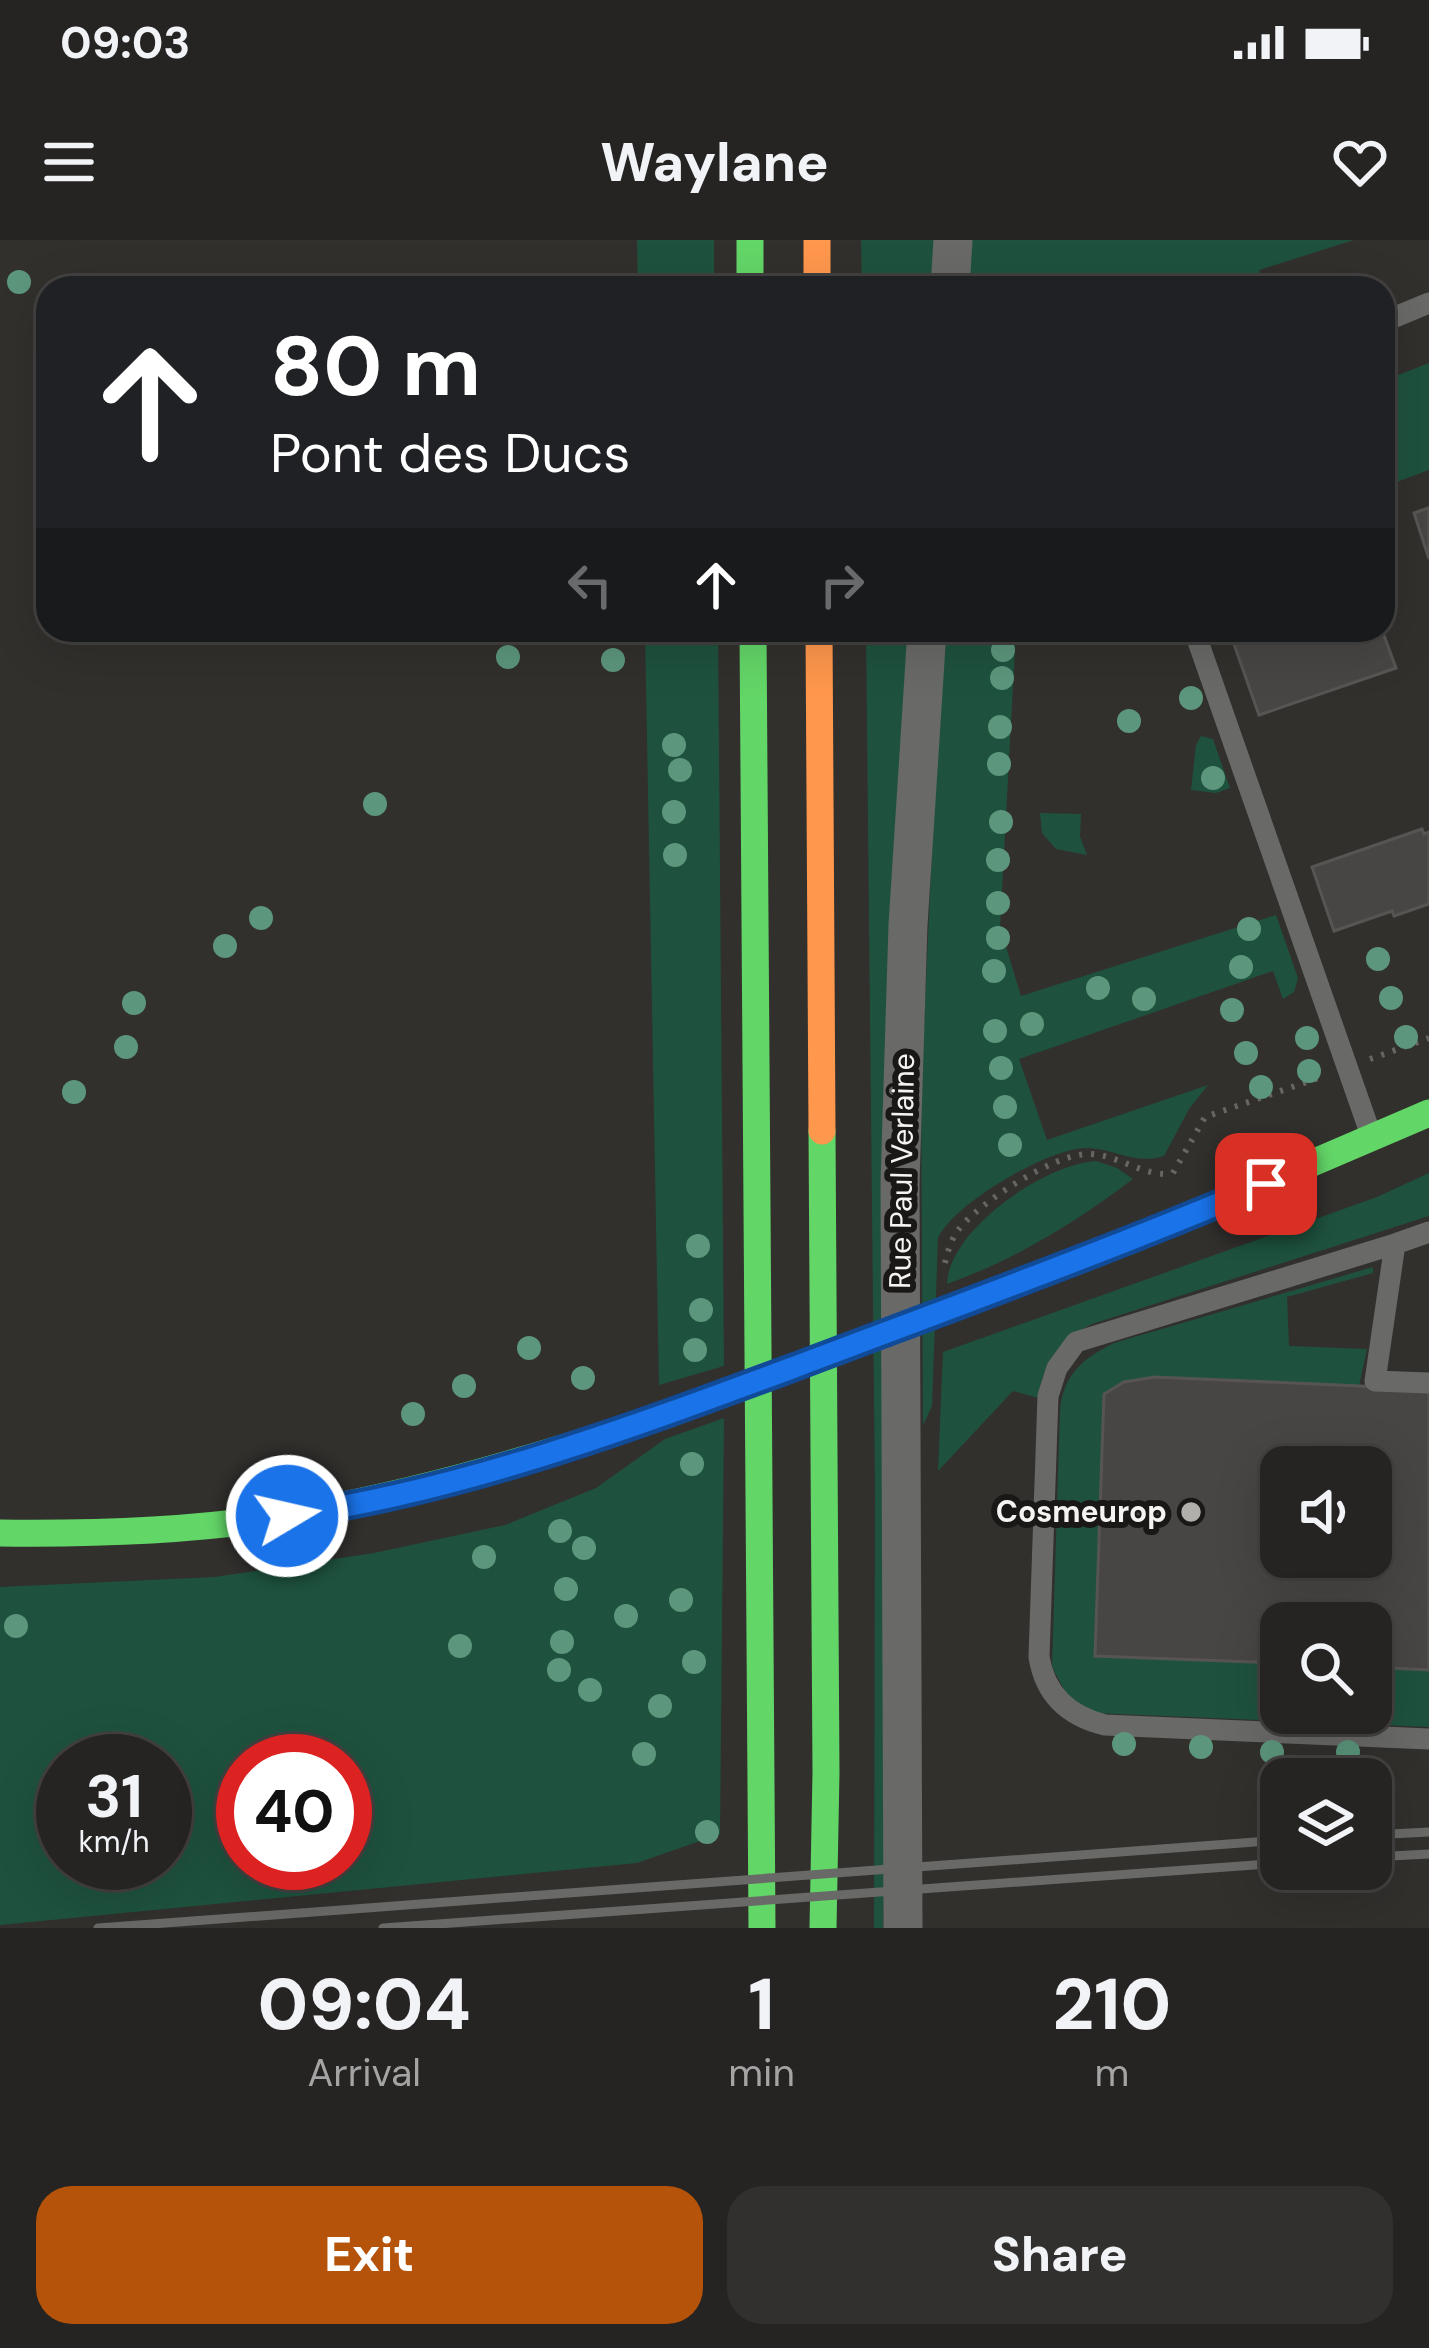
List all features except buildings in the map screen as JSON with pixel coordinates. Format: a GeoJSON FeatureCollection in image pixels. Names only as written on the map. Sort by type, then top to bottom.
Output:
{"type":"FeatureCollection","features":[{"type":"Feature","properties":{"kind":"main road"},"geometry":{"type":"LineString","coordinates":[[750,240],[750,276]]}},
{"type":"Feature","properties":{"kind":"main road"},"geometry":{"type":"LineString","coordinates":[[817,240],[818,276]]}},
{"type":"Feature","properties":{"kind":"main road"},"geometry":{"type":"LineString","coordinates":[[753,642],[762,1928]]}},
{"type":"Feature","properties":{"kind":"main road"},"geometry":{"type":"LineString","coordinates":[[819,642],[823,1928]]}},
{"type":"Feature","properties":{"kind":"main road"},"geometry":{"type":"LineString","coordinates":[[0,1533],[200,1528],[322,1511],[501,1469],[666,1415],[1177,1222],[1429,1113]]}},
{"type":"Feature","properties":{"kind":"main road"},"geometry":{"type":"LineString","coordinates":[[826,1773],[852,1928]]}},
{"type":"Feature","properties":{"kind":"street"},"geometry":{"type":"LineString","coordinates":[[951,276],[953,240]]}},
{"type":"Feature","properties":{"kind":"street","name":"Rue Paul Verlaine"},"geometry":{"type":"LineString","coordinates":[[903,1928],[900,1183],[908,925],[926,642]]}},
{"type":"Feature","properties":{"kind":"lane"},"geometry":{"type":"LineString","coordinates":[[1395,317],[1429,303]]}},
{"type":"Feature","properties":{"kind":"lane"},"geometry":{"type":"LineString","coordinates":[[1198,642],[1372,1138]]}},
{"type":"Feature","properties":{"kind":"lane"},"geometry":{"type":"LineString","coordinates":[[1429,1232],[1076,1342],[1057,1368],[1048,1396],[1039,1657],[1042,1676],[1061,1704],[1077,1716],[1105,1725],[1429,1739]]}},
{"type":"Feature","properties":{"kind":"lane"},"geometry":{"type":"LineString","coordinates":[[1395,1244],[1375,1381],[1429,1383]]}},
{"type":"Feature","properties":{"kind":"path"},"geometry":{"type":"LineString","coordinates":[[1378,1056],[1429,1038]]}},
{"type":"Feature","properties":{"kind":"path"},"geometry":{"type":"LineString","coordinates":[[942,1272],[951,1240],[961,1226],[1046,1166],[1085,1154],[1148,1174],[1173,1174],[1205,1117],[1330,1074]]}},
{"type":"Feature","properties":{"kind":"green space"},"geometry":{"type":"Polygon","coordinates":[[[637,240],[714,240],[714,276],[638,276],[637,240]]]}},
{"type":"Feature","properties":{"kind":"green space"},"geometry":{"type":"Polygon","coordinates":[[[861,240],[937,240],[935,276],[862,276],[861,240]]]}},
{"type":"Feature","properties":{"kind":"green space"},"geometry":{"type":"Polygon","coordinates":[[[969,240],[1354,240],[1259,270],[1261,276],[965,276],[969,240]]]}},
{"type":"Feature","properties":{"kind":"green space"},"geometry":{"type":"Polygon","coordinates":[[[1429,363],[1429,470],[1395,483],[1395,376],[1429,363]]]}},
{"type":"Feature","properties":{"kind":"green space"},"geometry":{"type":"Polygon","coordinates":[[[645,642],[718,642],[724,1366],[659,1385],[645,642]]]}},
{"type":"Feature","properties":{"kind":"green space"},"geometry":{"type":"Polygon","coordinates":[[[866,642],[910,642],[883,1928],[874,1928],[875,1494],[866,642]]]}},
{"type":"Feature","properties":{"kind":"green space"},"geometry":{"type":"Polygon","coordinates":[[[941,642],[1015,642],[1000,927],[1021,996],[1276,915],[1298,978],[1294,992],[1283,999],[1273,971],[1019,1059],[1047,1140],[1208,1085],[1164,1156],[1135,1158],[1090,1148],[1052,1156],[1005,1179],[947,1224],[938,1238],[932,1406],[923,1425],[921,1092],[941,642]]]}},
{"type":"Feature","properties":{"kind":"green space"},"geometry":{"type":"Polygon","coordinates":[[[1201,736],[1213,739],[1230,788],[1216,793],[1191,790],[1201,736]]]}},
{"type":"Feature","properties":{"kind":"green space"},"geometry":{"type":"Polygon","coordinates":[[[1040,813],[1081,814],[1080,837],[1087,855],[1056,849],[1042,833],[1040,813]]]}},
{"type":"Feature","properties":{"kind":"green space"},"geometry":{"type":"Polygon","coordinates":[[[1096,1161],[1133,1179],[1044,1239],[947,1284],[964,1242],[1003,1203],[1051,1174],[1096,1161]]]}},
{"type":"Feature","properties":{"kind":"green space"},"geometry":{"type":"Polygon","coordinates":[[[1429,1173],[1429,1216],[1080,1331],[1055,1354],[1038,1398],[1013,1391],[938,1471],[943,1352],[1377,1197],[1429,1173]]]}},
{"type":"Feature","properties":{"kind":"green space"},"geometry":{"type":"Polygon","coordinates":[[[1373,1267],[1373,1273],[1287,1297],[1289,1346],[1367,1349],[1359,1386],[1155,1377],[1124,1382],[1096,1656],[1260,1662],[1260,1720],[1093,1713],[1067,1695],[1052,1667],[1062,1398],[1070,1378],[1084,1362],[1114,1343],[1373,1267]]]}},
{"type":"Feature","properties":{"kind":"green space"},"geometry":{"type":"Polygon","coordinates":[[[724,1418],[720,1834],[637,1863],[372,1889],[372,1734],[216,1734],[216,1890],[360,1890],[0,1925],[0,1587],[215,1577],[374,1553],[505,1525],[596,1488],[665,1439],[724,1418]]]}},
{"type":"Feature","properties":{"kind":"green space"},"geometry":{"type":"Polygon","coordinates":[[[1392,1668],[1429,1670],[1429,1727],[1392,1725],[1392,1668]]]}},
{"type":"Feature","properties":{"kind":"railway"},"geometry":{"type":"LineString","coordinates":[[1392,1834],[1429,1832]]}},
{"type":"Feature","properties":{"kind":"railway"},"geometry":{"type":"LineString","coordinates":[[98,1928],[1260,1842]]}},
{"type":"Feature","properties":{"kind":"railway"},"geometry":{"type":"LineString","coordinates":[[1392,1856],[1429,1854]]}},
{"type":"Feature","properties":{"kind":"railway"},"geometry":{"type":"LineString","coordinates":[[383,1928],[1260,1865]]}},
{"type":"Feature","properties":{"kind":"traffic: fast"},"geometry":{"type":"LineString","coordinates":[[750,240],[750,276]]}},
{"type":"Feature","properties":{"kind":"traffic: fast"},"geometry":{"type":"LineString","coordinates":[[753,642],[762,1928]]}},
{"type":"Feature","properties":{"kind":"traffic: fast"},"geometry":{"type":"LineString","coordinates":[[976,1299],[1177,1221],[1429,1113]]}},
{"type":"Feature","properties":{"kind":"traffic: fast"},"geometry":{"type":"LineString","coordinates":[[822,1131],[823,1928]]}},
{"type":"Feature","properties":{"kind":"traffic: fast"},"geometry":{"type":"LineString","coordinates":[[0,1533],[161,1530],[309,1512],[464,1476],[666,1415]]}},
{"type":"Feature","properties":{"kind":"traffic: slow"},"geometry":{"type":"LineString","coordinates":[[817,240],[817,276]]}},
{"type":"Feature","properties":{"kind":"traffic: slow"},"geometry":{"type":"LineString","coordinates":[[819,642],[822,1131]]}},
{"type":"Feature","properties":{"kind":"traffic: slow"},"geometry":{"type":"LineString","coordinates":[[666,1415],[976,1299]]}},
{"type":"Feature","properties":{"kind":"place","name":"Cosmeurop"},"geometry":{"type":"Point","coordinates":[1191,1512]}},
{"type":"Feature","properties":{"kind":"route"},"geometry":{"type":"LineString","coordinates":[[287,1516],[435,1487],[666,1415],[1266,1184]]}}]}
